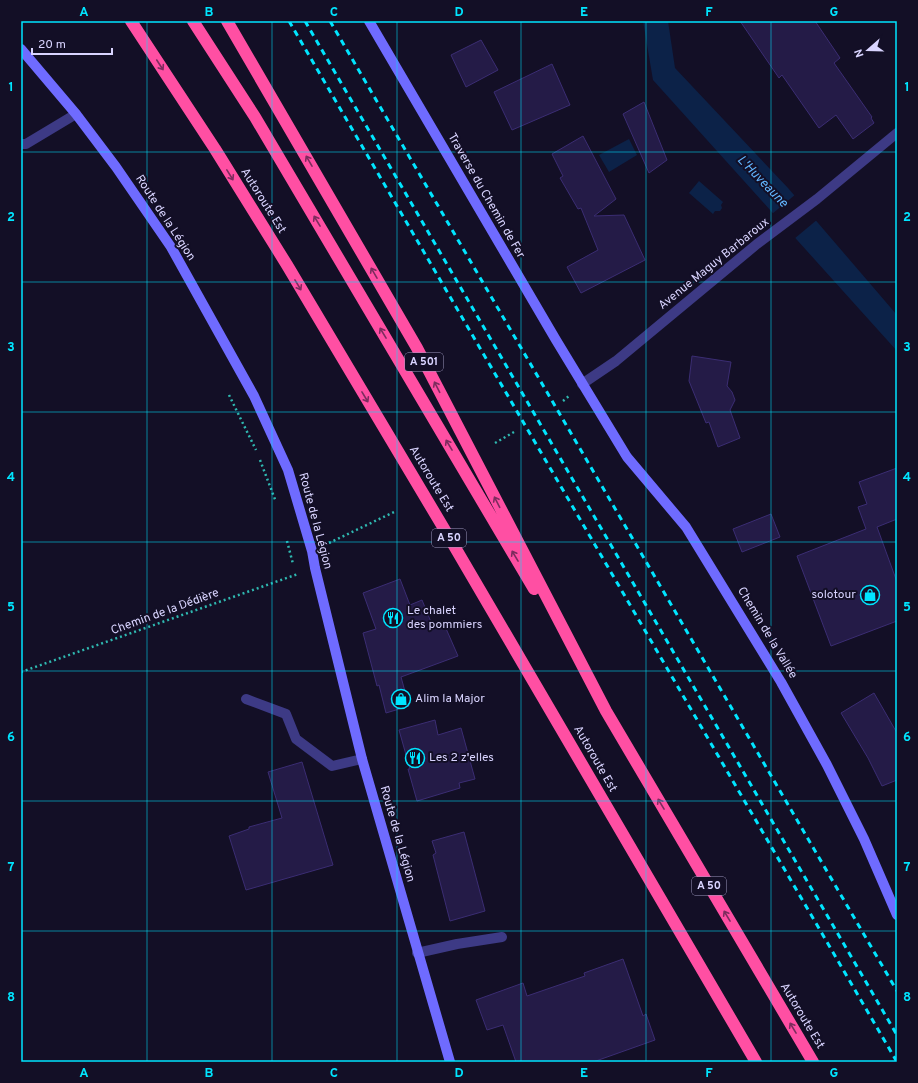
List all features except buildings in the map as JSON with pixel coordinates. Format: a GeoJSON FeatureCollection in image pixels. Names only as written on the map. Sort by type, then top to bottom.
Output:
{"type":"FeatureCollection","features":[{"type":"Feature","properties":{"kind":"highway","name":"Autoroute Est"},"geometry":{"type":"LineString","coordinates":[[131,21],[210,143],[295,279],[446,532],[756,1062]]}},
{"type":"Feature","properties":{"kind":"highway","name":"A 50"},"geometry":{"type":"LineString","coordinates":[[192,21],[255,117],[606,711]]}},
{"type":"Feature","properties":{"kind":"highway","name":"Autoroute Est"},"geometry":{"type":"LineString","coordinates":[[227,21],[417,348],[606,711],[813,1062]]}},
{"type":"Feature","properties":{"kind":"main road","name":"Traverse du Chemin de Fer"},"geometry":{"type":"LineString","coordinates":[[369,21],[582,384]]}},
{"type":"Feature","properties":{"kind":"main road","name":"Route de la Légion"},"geometry":{"type":"LineString","coordinates":[[21,49],[76,114],[116,167],[172,247],[254,396],[288,470],[312,551],[362,759],[417,953],[450,1062]]}},
{"type":"Feature","properties":{"kind":"main road","name":"Chemin de la Vallée"},"geometry":{"type":"LineString","coordinates":[[582,384],[627,457],[686,528],[781,682],[827,765],[864,839],[897,915]]}},
{"type":"Feature","properties":{"kind":"street"},"geometry":{"type":"LineString","coordinates":[[21,144],[26,144],[76,114]]}},
{"type":"Feature","properties":{"kind":"street","name":"Avenue Maguy Barbaroux"},"geometry":{"type":"LineString","coordinates":[[582,384],[616,361],[757,244],[816,199],[897,133]]}},
{"type":"Feature","properties":{"kind":"street"},"geometry":{"type":"LineString","coordinates":[[246,699],[286,714],[296,738],[332,766],[362,759]]}},
{"type":"Feature","properties":{"kind":"street"},"geometry":{"type":"LineString","coordinates":[[417,953],[457,944],[502,937]]}},
{"type":"Feature","properties":{"kind":"path"},"geometry":{"type":"LineString","coordinates":[[226,388],[260,460],[278,508]]}},
{"type":"Feature","properties":{"kind":"path"},"geometry":{"type":"LineString","coordinates":[[495,444],[514,432]]}},
{"type":"Feature","properties":{"kind":"path"},"geometry":{"type":"LineString","coordinates":[[312,551],[394,512]]}},
{"type":"Feature","properties":{"kind":"path"},"geometry":{"type":"LineString","coordinates":[[286,537],[296,575]]}},
{"type":"Feature","properties":{"kind":"path","name":"Chemin de la Dédière"},"geometry":{"type":"LineString","coordinates":[[21,672],[315,568]]}},
{"type":"Feature","properties":{"kind":"water","name":"L'Huveaune"},"geometry":{"type":"Polygon","coordinates":[[[643,21],[668,21],[675,68],[788,188],[897,315],[897,351],[653,80],[643,21]]]}},
{"type":"Feature","properties":{"kind":"water"},"geometry":{"type":"Polygon","coordinates":[[[629,139],[637,155],[609,172],[599,155],[629,139]]]}},
{"type":"Feature","properties":{"kind":"water"},"geometry":{"type":"Polygon","coordinates":[[[699,181],[723,202],[720,211],[715,211],[713,214],[689,193],[699,181]]]}},
{"type":"Feature","properties":{"kind":"pier"},"geometry":{"type":"Polygon","coordinates":[[[796,194],[818,219],[794,239],[772,214],[796,194]]]}},
{"type":"Feature","properties":{"kind":"railway"},"geometry":{"type":"LineString","coordinates":[[289,21],[897,1062]]}},
{"type":"Feature","properties":{"kind":"railway"},"geometry":{"type":"LineString","coordinates":[[305,21],[897,1035]]}},
{"type":"Feature","properties":{"kind":"railway"},"geometry":{"type":"LineString","coordinates":[[330,21],[897,991]]}},
{"type":"Feature","properties":{"kind":"place","name":"solotour"},"geometry":{"type":"Point","coordinates":[870,595]}},
{"type":"Feature","properties":{"kind":"place","name":"Le chalet des pommiers"},"geometry":{"type":"Point","coordinates":[393,618]}},
{"type":"Feature","properties":{"kind":"place","name":"Alim la Major"},"geometry":{"type":"Point","coordinates":[401,699]}},
{"type":"Feature","properties":{"kind":"place","name":"Les 2 z'elles"},"geometry":{"type":"Point","coordinates":[415,758]}}]}
